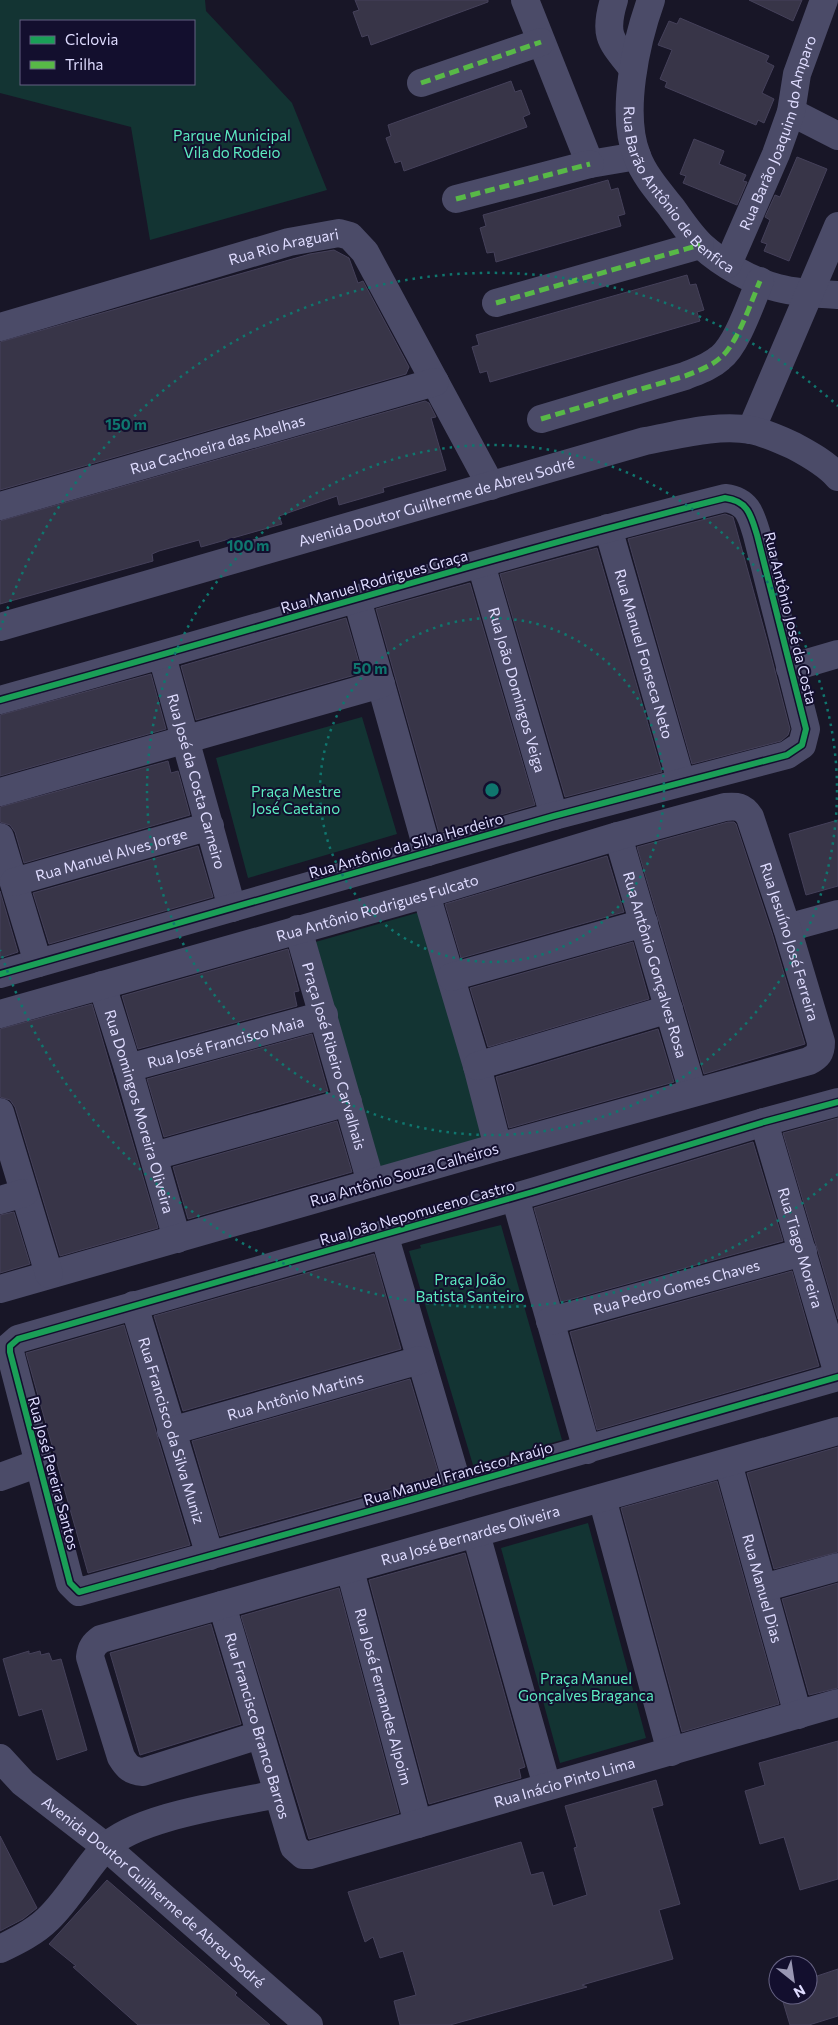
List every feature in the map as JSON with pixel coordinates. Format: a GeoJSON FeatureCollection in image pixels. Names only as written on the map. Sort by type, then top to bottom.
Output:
{"type":"FeatureCollection","features":[{"type":"Feature","properties":{"kind":"street"},"geometry":{"type":"LineString","coordinates":[[525,0],[590,164]]}},
{"type":"Feature","properties":{"kind":"street"},"geometry":{"type":"LineString","coordinates":[[614,0],[608,21],[610,32],[614,45],[633,69]]}},
{"type":"Feature","properties":{"kind":"street","name":"Rua Barão Antônio de Benfica"},"geometry":{"type":"LineString","coordinates":[[652,0],[642,26],[633,69],[631,99],[632,123],[637,156],[652,181],[700,245],[728,264],[778,288],[838,295]]}},
{"type":"Feature","properties":{"kind":"street","name":"Rua Barão Joaquim do Amparo"},"geometry":{"type":"LineString","coordinates":[[728,264],[776,154],[791,112],[797,74],[824,0]]}},
{"type":"Feature","properties":{"kind":"street"},"geometry":{"type":"LineString","coordinates":[[421,83],[541,42]]}},
{"type":"Feature","properties":{"kind":"street"},"geometry":{"type":"LineString","coordinates":[[791,112],[838,136]]}},
{"type":"Feature","properties":{"kind":"street"},"geometry":{"type":"LineString","coordinates":[[456,199],[590,164],[637,156]]}},
{"type":"Feature","properties":{"kind":"street"},"geometry":{"type":"LineString","coordinates":[[751,430],[838,226]]}},
{"type":"Feature","properties":{"kind":"street","name":"Rua Rio Araguari"},"geometry":{"type":"LineString","coordinates":[[0,327],[289,242],[339,233],[350,236],[365,252],[490,486]]}},
{"type":"Feature","properties":{"kind":"street"},"geometry":{"type":"LineString","coordinates":[[496,303],[700,245]]}},
{"type":"Feature","properties":{"kind":"street"},"geometry":{"type":"LineString","coordinates":[[541,419],[685,376],[708,367],[722,358],[732,345],[760,281]]}},
{"type":"Feature","properties":{"kind":"street","name":"Rua Cachoeira das Abelhas"},"geometry":{"type":"LineString","coordinates":[[0,506],[435,382]]}},
{"type":"Feature","properties":{"kind":"street","name":"Avenida Doutor Guilherme de Abreu Sodré"},"geometry":{"type":"LineString","coordinates":[[0,627],[645,441],[713,430],[751,430],[783,441],[808,453],[838,477]]}},
{"type":"Feature","properties":{"kind":"street","name":"Rua Manuel Rodrigues Graça"},"geometry":{"type":"LineString","coordinates":[[0,700],[162,656],[608,528],[725,498],[736,500],[744,505],[750,513]]}},
{"type":"Feature","properties":{"kind":"street","name":"Rua Antônio José da Costa"},"geometry":{"type":"LineString","coordinates":[[750,513],[806,729]]}},
{"type":"Feature","properties":{"kind":"street","name":"Rua Manuel Fonseca Neto"},"geometry":{"type":"LineString","coordinates":[[608,528],[681,781]]}},
{"type":"Feature","properties":{"kind":"street","name":"Rua João Domingos Veiga"},"geometry":{"type":"LineString","coordinates":[[481,564],[554,816]]}},
{"type":"Feature","properties":{"kind":"street"},"geometry":{"type":"LineString","coordinates":[[357,599],[428,852]]}},
{"type":"Feature","properties":{"kind":"street"},"geometry":{"type":"LineString","coordinates":[[790,668],[838,654]]}},
{"type":"Feature","properties":{"kind":"street","name":"Rua José da Costa Carneiro"},"geometry":{"type":"LineString","coordinates":[[162,656],[232,908]]}},
{"type":"Feature","properties":{"kind":"street"},"geometry":{"type":"LineString","coordinates":[[0,792],[381,684]]}},
{"type":"Feature","properties":{"kind":"street","name":"Rua Antônio da Silva Herdeiro"},"geometry":{"type":"LineString","coordinates":[[0,974],[554,816],[681,781],[787,755],[802,745],[806,729]]}},
{"type":"Feature","properties":{"kind":"street","name":"Rua Antônio Rodrigues Fulcato"},"geometry":{"type":"LineString","coordinates":[[0,1014],[426,894],[618,836],[725,807],[737,806],[746,810],[750,818]]}},
{"type":"Feature","properties":{"kind":"street","name":"Rua Jesuíno José Ferreira"},"geometry":{"type":"LineString","coordinates":[[750,818],[787,928],[821,1042],[821,1051],[818,1056],[809,1061]]}},
{"type":"Feature","properties":{"kind":"street","name":"Rua Manuel Alves Jorge"},"geometry":{"type":"LineString","coordinates":[[14,882],[210,826]]}},
{"type":"Feature","properties":{"kind":"street","name":"Rua Antônio Gonçalves Rosa"},"geometry":{"type":"LineString","coordinates":[[618,836],[693,1092]]}},
{"type":"Feature","properties":{"kind":"street"},"geometry":{"type":"LineString","coordinates":[[0,837],[38,963]]}},
{"type":"Feature","properties":{"kind":"street"},"geometry":{"type":"LineString","coordinates":[[426,894],[477,1066],[498,1147]]}},
{"type":"Feature","properties":{"kind":"street"},"geometry":{"type":"LineString","coordinates":[[787,928],[838,914]]}},
{"type":"Feature","properties":{"kind":"street"},"geometry":{"type":"LineString","coordinates":[[451,977],[644,923]]}},
{"type":"Feature","properties":{"kind":"street","name":"Praça José Ribeiro Carvalhais"},"geometry":{"type":"LineString","coordinates":[[298,929],[371,1183]]}},
{"type":"Feature","properties":{"kind":"street","name":"Rua Domingos Moreira Oliveira"},"geometry":{"type":"LineString","coordinates":[[102,985],[177,1238]]}},
{"type":"Feature","properties":{"kind":"street"},"geometry":{"type":"LineString","coordinates":[[477,1066],[669,1009]]}},
{"type":"Feature","properties":{"kind":"street","name":"Rua José Francisco Maia"},"geometry":{"type":"LineString","coordinates":[[128,1068],[324,1015]]}},
{"type":"Feature","properties":{"kind":"street","name":"Rua Antônio Souza Calheiros"},"geometry":{"type":"LineString","coordinates":[[0,1289],[693,1092],[809,1061]]}},
{"type":"Feature","properties":{"kind":"street"},"geometry":{"type":"LineString","coordinates":[[154,1156],[348,1102]]}},
{"type":"Feature","properties":{"kind":"street","name":"Rua João Nepomuceno Castro"},"geometry":{"type":"LineString","coordinates":[[10,1352],[10,1346],[18,1339],[515,1197],[764,1122],[838,1102]]}},
{"type":"Feature","properties":{"kind":"street"},"geometry":{"type":"LineString","coordinates":[[0,1112],[12,1197],[49,1274]]}},
{"type":"Feature","properties":{"kind":"street","name":"Rua Tiago Moreira"},"geometry":{"type":"LineString","coordinates":[[764,1122],[838,1376]]}},
{"type":"Feature","properties":{"kind":"street"},"geometry":{"type":"LineString","coordinates":[[515,1197],[586,1450]]}},
{"type":"Feature","properties":{"kind":"street"},"geometry":{"type":"LineString","coordinates":[[384,1234],[458,1486]]}},
{"type":"Feature","properties":{"kind":"street","name":"Rua Pedro Gomes Chaves"},"geometry":{"type":"LineString","coordinates":[[550,1321],[803,1252]]}},
{"type":"Feature","properties":{"kind":"street","name":"Rua Francisco da Silva Muniz"},"geometry":{"type":"LineString","coordinates":[[134,1305],[210,1556]]}},
{"type":"Feature","properties":{"kind":"street","name":"Rua José Pereira Santos"},"geometry":{"type":"LineString","coordinates":[[10,1352],[70,1583],[74,1589],[84,1592]]}},
{"type":"Feature","properties":{"kind":"street","name":"Rua Antônio Martins"},"geometry":{"type":"LineString","coordinates":[[171,1431],[420,1360]]}},
{"type":"Feature","properties":{"kind":"street","name":"Rua Manuel Francisco Araújo"},"geometry":{"type":"LineString","coordinates":[[84,1592],[586,1450],[838,1376]]}},
{"type":"Feature","properties":{"kind":"street","name":"Rua José Bernardes Oliveira"},"geometry":{"type":"LineString","coordinates":[[259,1735],[142,1772],[134,1771],[127,1767],[121,1758],[90,1657],[91,1649],[101,1640],[838,1431]]}},
{"type":"Feature","properties":{"kind":"street","name":"Rua Manuel Dias"},"geometry":{"type":"LineString","coordinates":[[728,1462],[798,1715]]}},
{"type":"Feature","properties":{"kind":"street"},"geometry":{"type":"LineString","coordinates":[[0,1477],[39,1463]]}},
{"type":"Feature","properties":{"kind":"street"},"geometry":{"type":"LineString","coordinates":[[602,1498],[671,1752]]}},
{"type":"Feature","properties":{"kind":"street"},"geometry":{"type":"LineString","coordinates":[[476,1534],[547,1786]]}},
{"type":"Feature","properties":{"kind":"street"},"geometry":{"type":"LineString","coordinates":[[763,1588],[838,1567]]}},
{"type":"Feature","properties":{"kind":"street","name":"Rua José Fernandes Alpoim"},"geometry":{"type":"LineString","coordinates":[[350,1570],[418,1824]]}},
{"type":"Feature","properties":{"kind":"street","name":"Rua Francisco Branco Barros"},"geometry":{"type":"LineString","coordinates":[[222,1605],[259,1735],[294,1847]]}},
{"type":"Feature","properties":{"kind":"street","name":"Rua Inácio Pinto Lima"},"geometry":{"type":"LineString","coordinates":[[294,1847],[303,1855],[310,1855],[838,1703]]}},
{"type":"Feature","properties":{"kind":"street","name":"Avenida Doutor Guilherme de Abreu Sodré"},"geometry":{"type":"LineString","coordinates":[[1,1760],[23,1783],[106,1848],[309,2025]]}},
{"type":"Feature","properties":{"kind":"street"},"geometry":{"type":"LineString","coordinates":[[0,1950],[16,1942],[48,1920],[106,1848],[132,1831],[150,1823],[277,1794]]}},
{"type":"Feature","properties":{"kind":"green space","name":"Parque Municipal Vila do Rodeio"},"geometry":{"type":"Polygon","coordinates":[[[0,0],[205,0],[206,11],[292,103],[327,190],[150,240],[131,127],[0,93],[0,0]]]}},
{"type":"Feature","properties":{"kind":"green space","name":"Praça Mestre José Caetano"},"geometry":{"type":"Polygon","coordinates":[[[362,717],[397,834],[248,878],[216,758],[362,717]]]}},
{"type":"Feature","properties":{"kind":"green space"},"geometry":{"type":"Polygon","coordinates":[[[420,912],[486,1140],[379,1172],[312,943],[420,912]]]}},
{"type":"Feature","properties":{"kind":"green space","name":"Praça João Batista Santeiro"},"geometry":{"type":"Polygon","coordinates":[[[501,1225],[562,1440],[473,1465],[409,1251],[421,1248],[420,1245],[501,1225]]]}},
{"type":"Feature","properties":{"kind":"green space","name":"Praça Manuel Gonçalves Braganca"},"geometry":{"type":"Polygon","coordinates":[[[588,1523],[646,1738],[560,1763],[501,1548],[588,1523]]]}},
{"type":"Feature","properties":{"kind":"building"},"geometry":{"type":"Polygon","coordinates":[[[355,0],[488,0],[488,2],[371,45],[368,35],[362,37],[353,12],[359,10],[355,0]]]}},
{"type":"Feature","properties":{"kind":"building"},"geometry":{"type":"Polygon","coordinates":[[[749,0],[802,0],[793,21],[749,0]]]}},
{"type":"Feature","properties":{"kind":"building"},"geometry":{"type":"Polygon","coordinates":[[[680,18],[769,56],[766,62],[774,66],[762,93],[774,99],[764,123],[758,120],[756,125],[665,87],[667,82],[660,79],[672,50],[658,45],[669,21],[677,24],[680,18]]]}},
{"type":"Feature","properties":{"kind":"building"},"geometry":{"type":"Polygon","coordinates":[[[511,81],[515,92],[521,90],[530,114],[523,117],[527,127],[404,171],[401,161],[395,163],[386,138],[391,136],[388,125],[511,81]]]}},
{"type":"Feature","properties":{"kind":"building"},"geometry":{"type":"Polygon","coordinates":[[[694,139],[724,151],[719,164],[746,175],[743,181],[747,182],[737,205],[683,183],[686,176],[680,174],[694,139]]]}},
{"type":"Feature","properties":{"kind":"building"},"geometry":{"type":"Polygon","coordinates":[[[797,157],[827,169],[789,261],[764,251],[767,244],[761,242],[770,220],[765,217],[775,195],[780,197],[797,157]]]}},
{"type":"Feature","properties":{"kind":"building"},"geometry":{"type":"Polygon","coordinates":[[[608,180],[611,190],[618,188],[625,214],[618,216],[621,226],[496,262],[494,252],[487,253],[480,228],[486,226],[483,215],[608,180]]]}},
{"type":"Feature","properties":{"kind":"building"},"geometry":{"type":"Polygon","coordinates":[[[334,250],[349,258],[358,283],[363,281],[409,367],[406,374],[0,490],[0,342],[310,254],[334,250]]]}},
{"type":"Feature","properties":{"kind":"building"},"geometry":{"type":"Polygon","coordinates":[[[687,275],[690,285],[696,284],[704,310],[697,312],[700,321],[490,382],[487,371],[480,373],[472,347],[479,345],[476,335],[687,275]]]}},
{"type":"Feature","properties":{"kind":"building"},"geometry":{"type":"Polygon","coordinates":[[[425,401],[429,403],[436,417],[431,418],[446,470],[383,488],[384,492],[339,505],[337,496],[279,516],[282,524],[201,547],[199,540],[159,551],[152,554],[153,561],[0,604],[0,521],[425,401]]]}},
{"type":"Feature","properties":{"kind":"building"},"geometry":{"type":"Polygon","coordinates":[[[725,514],[733,517],[790,729],[788,735],[781,741],[692,764],[628,539],[725,514]]]}},
{"type":"Feature","properties":{"kind":"building"},"geometry":{"type":"Polygon","coordinates":[[[597,548],[662,772],[565,797],[500,574],[597,548]]]}},
{"type":"Feature","properties":{"kind":"building"},"geometry":{"type":"Polygon","coordinates":[[[470,583],[535,805],[439,833],[376,609],[470,583]]]}},
{"type":"Feature","properties":{"kind":"building"},"geometry":{"type":"Polygon","coordinates":[[[346,618],[362,673],[196,720],[181,666],[346,618]]]}},
{"type":"Feature","properties":{"kind":"building"},"geometry":{"type":"Polygon","coordinates":[[[151,674],[166,729],[0,776],[0,715],[151,674]]]}},
{"type":"Feature","properties":{"kind":"building"},"geometry":{"type":"Polygon","coordinates":[[[168,761],[171,773],[178,771],[190,815],[24,863],[15,832],[10,825],[0,822],[0,807],[168,761]]]}},
{"type":"Feature","properties":{"kind":"building"},"geometry":{"type":"Polygon","coordinates":[[[838,820],[838,886],[806,895],[789,834],[838,820]]]}},
{"type":"Feature","properties":{"kind":"building"},"geometry":{"type":"Polygon","coordinates":[[[728,822],[736,824],[772,933],[805,1044],[704,1074],[637,847],[728,822]]]}},
{"type":"Feature","properties":{"kind":"building"},"geometry":{"type":"Polygon","coordinates":[[[198,846],[213,897],[49,944],[33,893],[198,846]]]}},
{"type":"Feature","properties":{"kind":"building"},"geometry":{"type":"Polygon","coordinates":[[[607,856],[624,912],[461,958],[445,904],[607,856]]]}},
{"type":"Feature","properties":{"kind":"building"},"geometry":{"type":"Polygon","coordinates":[[[0,891],[18,952],[0,958],[0,891]]]}},
{"type":"Feature","properties":{"kind":"building"},"geometry":{"type":"Polygon","coordinates":[[[633,942],[649,999],[488,1047],[470,988],[633,942]]]}},
{"type":"Feature","properties":{"kind":"building"},"geometry":{"type":"Polygon","coordinates":[[[288,949],[299,991],[294,992],[297,1006],[138,1049],[122,996],[288,949]]]}},
{"type":"Feature","properties":{"kind":"building"},"geometry":{"type":"Polygon","coordinates":[[[92,1004],[158,1228],[60,1256],[15,1107],[10,1100],[0,1097],[0,1029],[92,1004]]]}},
{"type":"Feature","properties":{"kind":"building"},"geometry":{"type":"Polygon","coordinates":[[[658,1029],[674,1082],[509,1128],[496,1077],[658,1029]]]}},
{"type":"Feature","properties":{"kind":"building"},"geometry":{"type":"Polygon","coordinates":[[[312,1034],[328,1091],[164,1137],[147,1079],[312,1034]]]}},
{"type":"Feature","properties":{"kind":"building"},"geometry":{"type":"Polygon","coordinates":[[[838,1118],[838,1319],[783,1133],[838,1118]]]}},
{"type":"Feature","properties":{"kind":"building"},"geometry":{"type":"Polygon","coordinates":[[[337,1121],[352,1172],[188,1219],[173,1167],[337,1121]]]}},
{"type":"Feature","properties":{"kind":"building"},"geometry":{"type":"Polygon","coordinates":[[[753,1142],[783,1241],[561,1302],[534,1208],[753,1142]]]}},
{"type":"Feature","properties":{"kind":"building"},"geometry":{"type":"Polygon","coordinates":[[[14,1212],[30,1264],[0,1273],[0,1215],[14,1212]]]}},
{"type":"Feature","properties":{"kind":"building"},"geometry":{"type":"Polygon","coordinates":[[[374,1254],[401,1349],[183,1411],[154,1316],[374,1254]]]}},
{"type":"Feature","properties":{"kind":"building"},"geometry":{"type":"Polygon","coordinates":[[[792,1271],[819,1366],[597,1430],[570,1332],[792,1271]]]}},
{"type":"Feature","properties":{"kind":"building"},"geometry":{"type":"Polygon","coordinates":[[[124,1325],[190,1545],[88,1573],[26,1353],[124,1325]]]}},
{"type":"Feature","properties":{"kind":"building"},"geometry":{"type":"Polygon","coordinates":[[[410,1379],[439,1475],[220,1536],[192,1441],[410,1379]]]}},
{"type":"Feature","properties":{"kind":"building"},"geometry":{"type":"Polygon","coordinates":[[[838,1447],[838,1552],[774,1569],[747,1473],[838,1447]]]}},
{"type":"Feature","properties":{"kind":"building"},"geometry":{"type":"Polygon","coordinates":[[[717,1481],[779,1704],[682,1732],[621,1508],[717,1481]]]}},
{"type":"Feature","properties":{"kind":"building"},"geometry":{"type":"Polygon","coordinates":[[[465,1553],[525,1767],[519,1769],[521,1778],[429,1804],[369,1580],[465,1553]]]}},
{"type":"Feature","properties":{"kind":"building"},"geometry":{"type":"Polygon","coordinates":[[[838,1583],[838,1688],[809,1695],[782,1599],[838,1583]]]}},
{"type":"Feature","properties":{"kind":"building"},"geometry":{"type":"Polygon","coordinates":[[[339,1588],[399,1813],[309,1839],[241,1616],[339,1588]]]}},
{"type":"Feature","properties":{"kind":"building"},"geometry":{"type":"Polygon","coordinates":[[[211,1624],[241,1724],[140,1755],[110,1653],[211,1624]]]}},
{"type":"Feature","properties":{"kind":"building"},"geometry":{"type":"Polygon","coordinates":[[[29,1651],[29,1654],[40,1651],[41,1655],[49,1653],[52,1661],[61,1659],[87,1750],[57,1760],[42,1709],[19,1716],[3,1659],[29,1651]]]}},
{"type":"Feature","properties":{"kind":"building"},"geometry":{"type":"Polygon","coordinates":[[[838,1741],[838,1879],[800,1890],[784,1837],[760,1844],[745,1791],[765,1785],[759,1763],[838,1741]]]}},
{"type":"Feature","properties":{"kind":"building"},"geometry":{"type":"Polygon","coordinates":[[[656,1780],[663,1805],[652,1808],[680,1904],[659,1910],[673,1959],[582,1985],[587,1987],[450,2025],[400,2025],[394,2001],[416,1995],[403,1951],[380,1958],[373,1937],[365,1942],[348,1892],[521,1842],[531,1875],[543,1872],[553,1906],[587,1895],[574,1848],[577,1847],[565,1806],[656,1780]]]}},
{"type":"Feature","properties":{"kind":"building"},"geometry":{"type":"Polygon","coordinates":[[[0,1836],[37,1908],[23,1919],[0,1931],[0,1836]]]}},
{"type":"Feature","properties":{"kind":"building"},"geometry":{"type":"Polygon","coordinates":[[[107,1880],[237,1993],[235,1995],[270,2025],[138,2025],[73,1967],[76,1966],[49,1944],[107,1880]]]}},
{"type":"Feature","properties":{"kind":"building"},"geometry":{"type":"Polygon","coordinates":[[[838,1969],[838,2016],[809,2025],[790,2025],[784,2005],[818,2005],[818,1976],[838,1969]]]}},
{"type":"Feature","properties":{"kind":"marked path"},"geometry":{"type":"LineString","coordinates":[[421,83],[541,42]]}},
{"type":"Feature","properties":{"kind":"marked path"},"geometry":{"type":"LineString","coordinates":[[456,199],[590,164]]}},
{"type":"Feature","properties":{"kind":"marked path"},"geometry":{"type":"LineString","coordinates":[[496,303],[700,245]]}},
{"type":"Feature","properties":{"kind":"marked path"},"geometry":{"type":"LineString","coordinates":[[541,419],[685,376],[712,364],[726,352],[738,333],[760,281]]}},
{"type":"Feature","properties":{"kind":"cycle path"},"geometry":{"type":"LineString","coordinates":[[0,700],[453,571],[725,498],[739,502],[744,506],[753,521],[806,729],[802,745],[787,755],[554,816],[0,974]]}},
{"type":"Feature","properties":{"kind":"cycle path"},"geometry":{"type":"LineString","coordinates":[[838,1102],[764,1122],[536,1191],[18,1339],[10,1346],[70,1583],[79,1592],[838,1377]]}}]}
